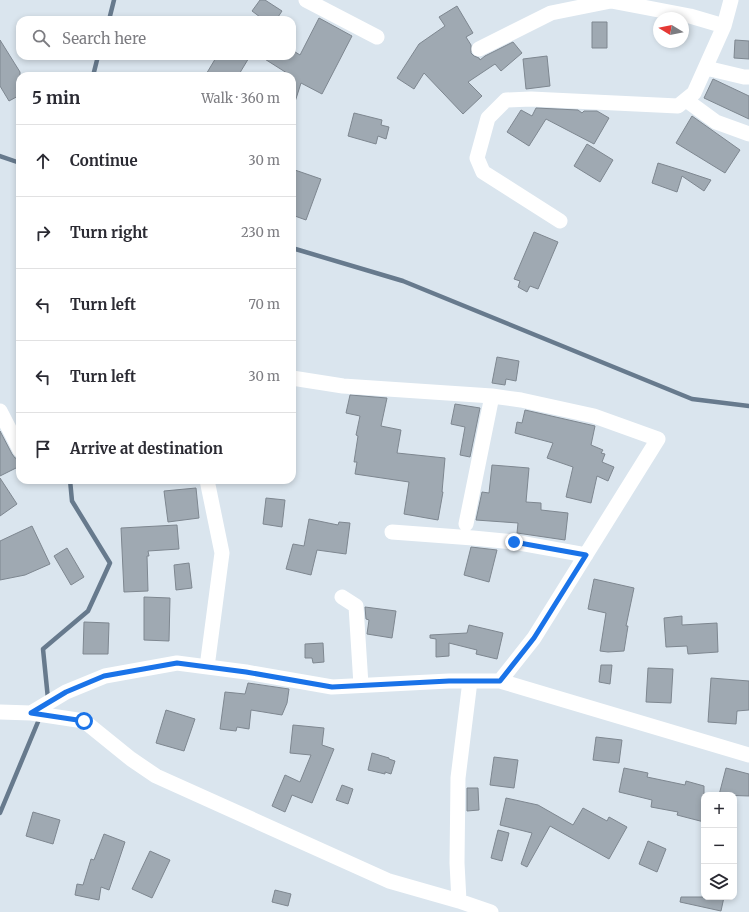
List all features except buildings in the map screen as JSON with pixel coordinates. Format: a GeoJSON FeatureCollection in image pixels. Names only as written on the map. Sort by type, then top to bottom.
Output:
{"type":"FeatureCollection","features":[{"type":"Feature","properties":{"kind":"street"},"geometry":{"type":"LineString","coordinates":[[306,0],[377,37]]}},
{"type":"Feature","properties":{"kind":"street"},"geometry":{"type":"LineString","coordinates":[[479,49],[552,13],[611,0],[690,16],[724,26]]}},
{"type":"Feature","properties":{"kind":"street"},"geometry":{"type":"LineString","coordinates":[[560,221],[483,172],[477,158],[488,118],[506,100],[531,99],[678,106],[694,93],[724,26],[731,0]]}},
{"type":"Feature","properties":{"kind":"street"},"geometry":{"type":"LineString","coordinates":[[706,68],[749,77]]}},
{"type":"Feature","properties":{"kind":"street"},"geometry":{"type":"LineString","coordinates":[[686,100],[716,122],[749,134]]}},
{"type":"Feature","properties":{"kind":"street"},"geometry":{"type":"LineString","coordinates":[[296,379],[343,386],[492,396],[521,400],[594,416],[658,439],[534,638],[500,681]]}},
{"type":"Feature","properties":{"kind":"street"},"geometry":{"type":"LineString","coordinates":[[466,524],[492,396]]}},
{"type":"Feature","properties":{"kind":"street"},"geometry":{"type":"LineString","coordinates":[[0,410],[16,442]]}},
{"type":"Feature","properties":{"kind":"street"},"geometry":{"type":"LineString","coordinates":[[208,484],[222,553],[208,667]]}},
{"type":"Feature","properties":{"kind":"street"},"geometry":{"type":"LineString","coordinates":[[392,532],[507,541],[586,555]]}},
{"type":"Feature","properties":{"kind":"street"},"geometry":{"type":"LineString","coordinates":[[342,597],[356,606],[361,686]]}},
{"type":"Feature","properties":{"kind":"street"},"geometry":{"type":"LineString","coordinates":[[31,713],[66,692],[104,676],[177,663],[332,687],[449,681],[500,681],[749,755]]}},
{"type":"Feature","properties":{"kind":"street"},"geometry":{"type":"LineString","coordinates":[[458,901],[458,778],[470,681]]}},
{"type":"Feature","properties":{"kind":"street"},"geometry":{"type":"LineString","coordinates":[[0,712],[31,713],[84,721],[131,759],[156,776],[389,881],[491,912]]}},
{"type":"Feature","properties":{"kind":"waterway"},"geometry":{"type":"LineString","coordinates":[[110,16],[114,0]]}},
{"type":"Feature","properties":{"kind":"waterway"},"geometry":{"type":"LineString","coordinates":[[94,72],[97,60]]}},
{"type":"Feature","properties":{"kind":"waterway"},"geometry":{"type":"LineString","coordinates":[[0,156],[16,162]]}},
{"type":"Feature","properties":{"kind":"waterway"},"geometry":{"type":"LineString","coordinates":[[296,249],[403,281],[692,399],[749,406]]}},
{"type":"Feature","properties":{"kind":"waterway"},"geometry":{"type":"LineString","coordinates":[[48,699],[43,649],[88,611],[110,563],[72,501],[70,484]]}},
{"type":"Feature","properties":{"kind":"waterway"},"geometry":{"type":"LineString","coordinates":[[0,813],[40,717]]}},
{"type":"Feature","properties":{"kind":"route"},"geometry":{"type":"LineString","coordinates":[[84,721],[31,713],[66,692],[104,676],[177,663],[246,672],[332,687],[449,681],[500,681],[534,638],[586,555],[514,542]]}}]}
